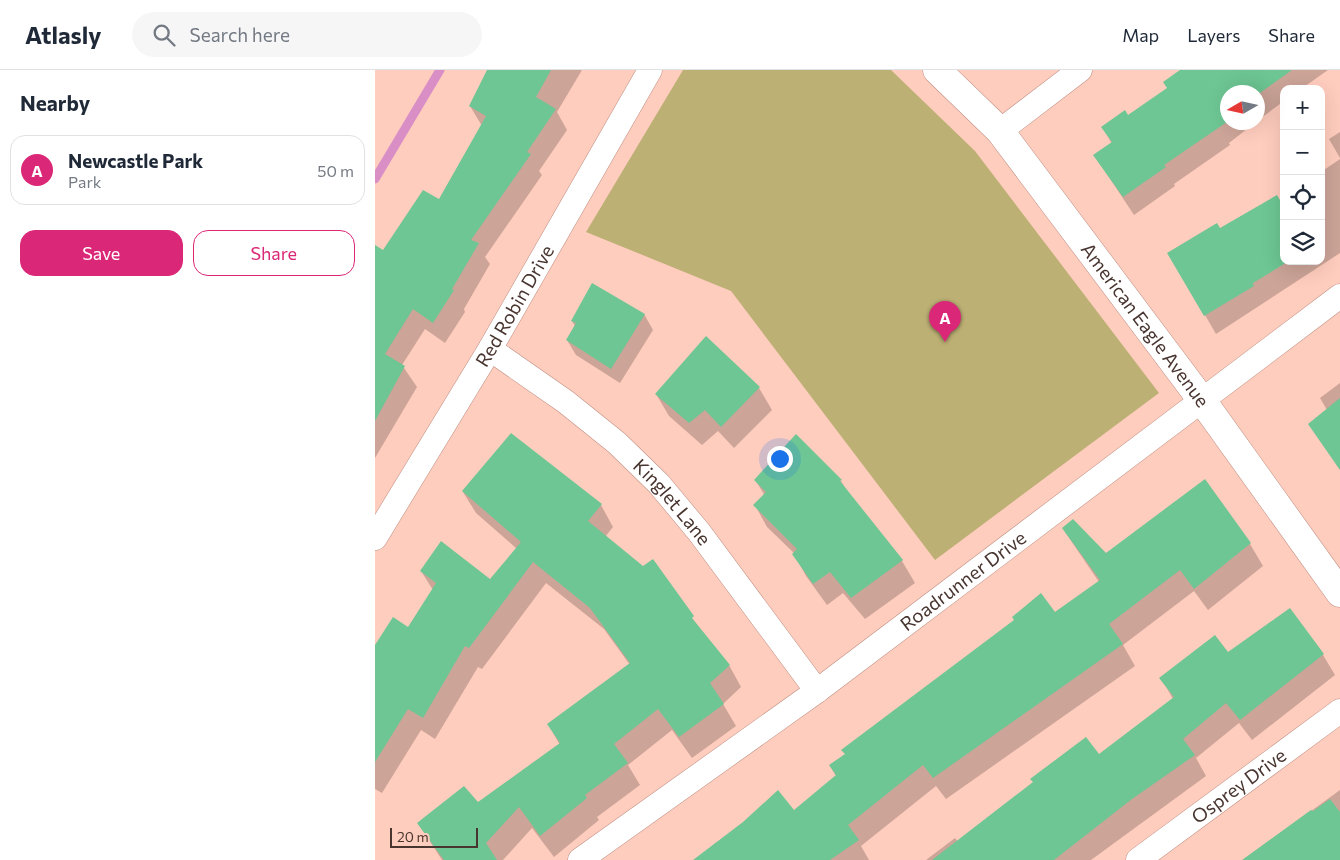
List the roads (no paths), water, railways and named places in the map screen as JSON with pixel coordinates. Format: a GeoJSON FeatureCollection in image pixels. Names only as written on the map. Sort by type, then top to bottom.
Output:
{"type":"FeatureCollection","features":[{"type":"Feature","properties":{"kind":"street","name":"Red Robin Drive"},"geometry":{"type":"LineString","coordinates":[[375,538],[490,349],[650,70]]}},
{"type":"Feature","properties":{"kind":"street","name":"American Eagle Avenue"},"geometry":{"type":"LineString","coordinates":[[937,70],[1000,131],[1201,399],[1340,593]]}},
{"type":"Feature","properties":{"kind":"street"},"geometry":{"type":"LineString","coordinates":[[1000,131],[1080,70]]}},
{"type":"Feature","properties":{"kind":"street","name":"Roadrunner Drive"},"geometry":{"type":"LineString","coordinates":[[580,860],[817,691],[1201,399],[1340,296]]}},
{"type":"Feature","properties":{"kind":"street","name":"Kinglet Lane"},"geometry":{"type":"LineString","coordinates":[[490,349],[617,443],[659,484],[699,532],[817,691]]}},
{"type":"Feature","properties":{"kind":"street","name":"Osprey Drive"},"geometry":{"type":"LineString","coordinates":[[1138,860],[1340,711]]}},
{"type":"Feature","properties":{"kind":"waterway"},"geometry":{"type":"LineString","coordinates":[[375,179],[440,70]]}},
{"type":"Feature","properties":{"kind":"place","name":"Newcastle Park"},"geometry":{"type":"Point","coordinates":[945,342]}}]}
